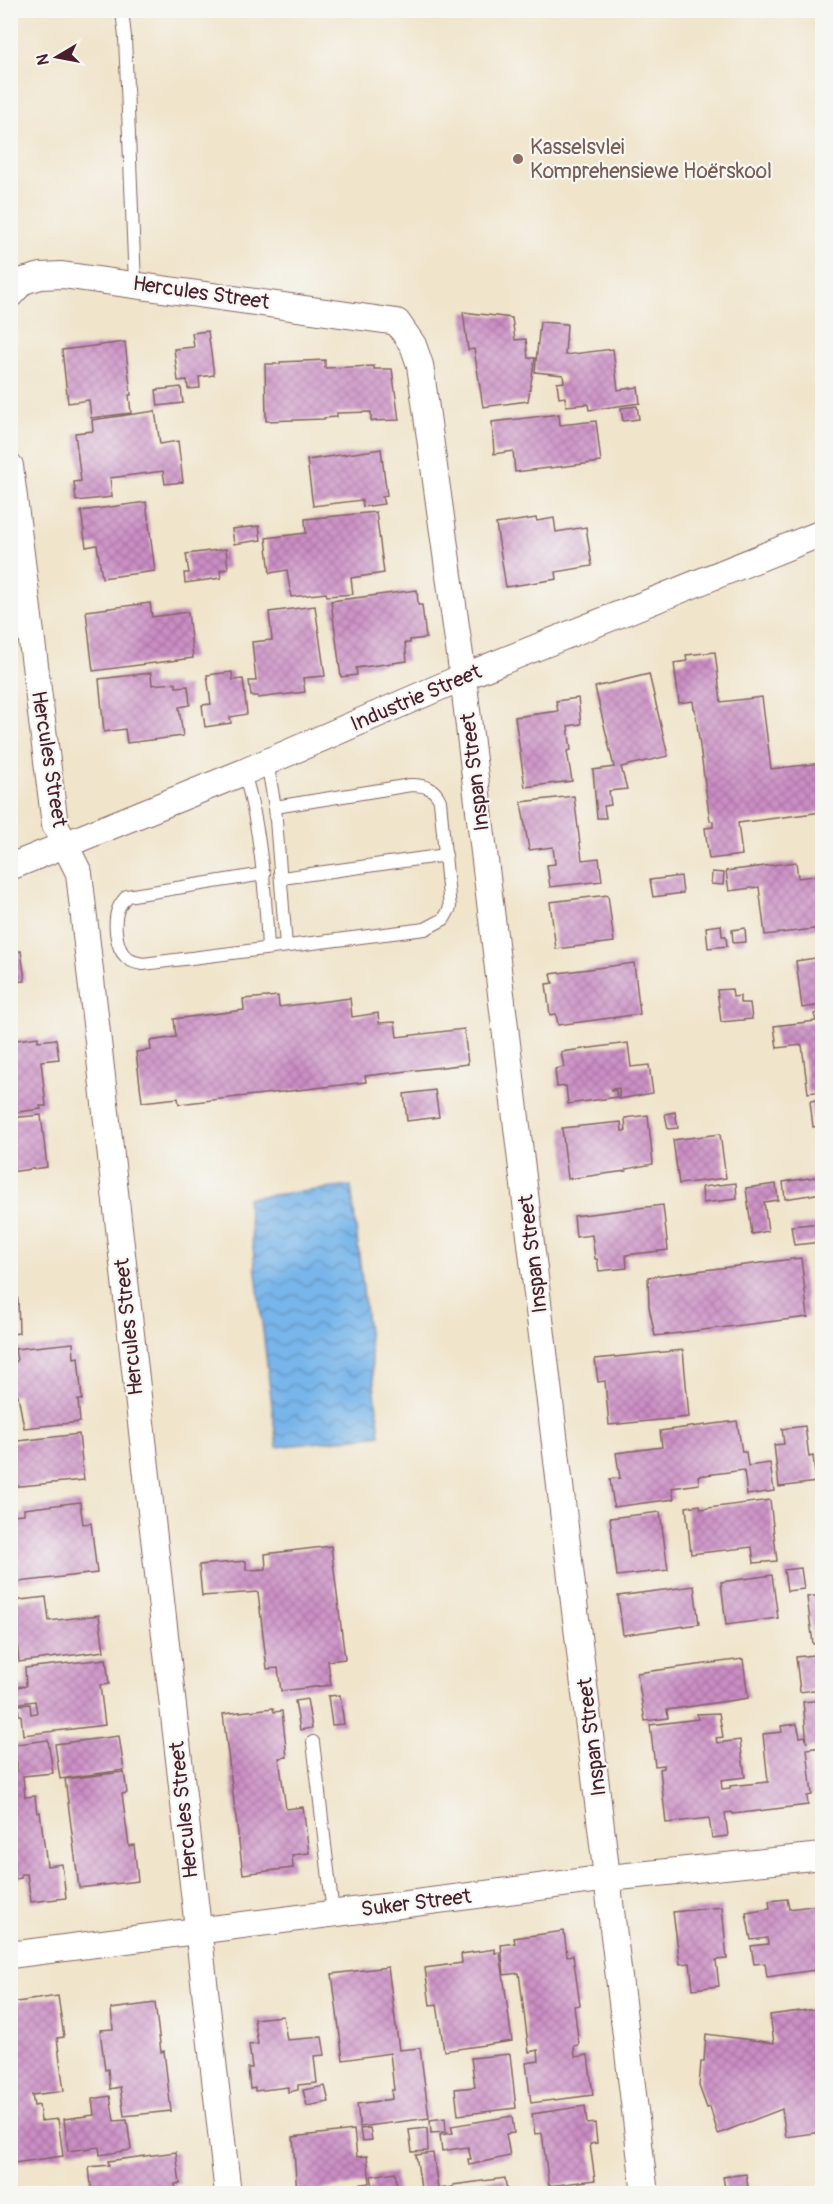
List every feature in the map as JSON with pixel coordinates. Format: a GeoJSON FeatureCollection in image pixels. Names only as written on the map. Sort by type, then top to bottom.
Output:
{"type":"FeatureCollection","features":[{"type":"Feature","properties":{"kind":"street","name":"Hercules Street"},"geometry":{"type":"LineString","coordinates":[[10,295],[23,281],[40,276],[62,275],[397,321]]}},
{"type":"Feature","properties":{"kind":"street","name":"Inspan Street"},"geometry":{"type":"LineString","coordinates":[[397,321],[413,345],[420,365],[463,677],[609,1878],[645,2193]]}},
{"type":"Feature","properties":{"kind":"street","name":"Hercules Street"},"geometry":{"type":"LineString","coordinates":[[10,466],[55,825],[79,873],[228,2193]]}},
{"type":"Feature","properties":{"kind":"street","name":"Industrie Street"},"geometry":{"type":"LineString","coordinates":[[10,867],[256,767],[463,677],[822,533]]}},
{"type":"Feature","properties":{"kind":"street","name":"Suker Street"},"geometry":{"type":"LineString","coordinates":[[10,1954],[609,1878],[822,1856]]}},
{"type":"Feature","properties":{"kind":"lane"},"geometry":{"type":"LineString","coordinates":[[122,10],[135,284]]}},
{"type":"Feature","properties":{"kind":"lane"},"geometry":{"type":"LineString","coordinates":[[256,767],[275,807],[286,946]]}},
{"type":"Feature","properties":{"kind":"lane"},"geometry":{"type":"LineString","coordinates":[[256,767],[255,809],[264,874],[268,948]]}},
{"type":"Feature","properties":{"kind":"lane"},"geometry":{"type":"LineString","coordinates":[[264,874],[127,896],[118,909],[118,944],[126,957],[143,964],[425,928],[444,919],[450,908],[440,801],[434,791],[426,786],[411,785],[275,807]]}},
{"type":"Feature","properties":{"kind":"lane"},"geometry":{"type":"LineString","coordinates":[[282,878],[446,855]]}},
{"type":"Feature","properties":{"kind":"lane"},"geometry":{"type":"LineString","coordinates":[[313,1742],[333,1913]]}},
{"type":"Feature","properties":{"kind":"water"},"geometry":{"type":"Polygon","coordinates":[[[351,1186],[380,1435],[277,1447],[247,1198],[351,1186]]]}},
{"type":"Feature","properties":{"kind":"building"},"geometry":{"type":"Polygon","coordinates":[[[463,312],[512,318],[515,340],[526,339],[528,358],[535,358],[528,401],[483,407],[474,349],[468,350],[463,312]]]}},
{"type":"Feature","properties":{"kind":"building"},"geometry":{"type":"Polygon","coordinates":[[[540,322],[567,324],[565,355],[613,349],[618,390],[638,387],[640,403],[589,410],[588,404],[566,406],[565,397],[559,398],[557,383],[564,382],[563,375],[535,372],[540,322]]]}},
{"type":"Feature","properties":{"kind":"building"},"geometry":{"type":"Polygon","coordinates":[[[208,331],[214,375],[199,377],[200,388],[188,389],[187,380],[178,381],[174,349],[194,347],[192,333],[208,331]]]}},
{"type":"Feature","properties":{"kind":"building"},"geometry":{"type":"Polygon","coordinates":[[[125,342],[131,413],[91,418],[89,400],[68,403],[62,350],[125,342]]]}},
{"type":"Feature","properties":{"kind":"building"},"geometry":{"type":"Polygon","coordinates":[[[325,360],[325,368],[374,366],[374,369],[392,369],[399,420],[371,421],[371,412],[337,413],[337,417],[324,419],[266,421],[265,364],[325,360]]]}},
{"type":"Feature","properties":{"kind":"building"},"geometry":{"type":"Polygon","coordinates":[[[181,387],[183,403],[158,406],[156,390],[181,387]]]}},
{"type":"Feature","properties":{"kind":"building"},"geometry":{"type":"Polygon","coordinates":[[[637,406],[639,419],[623,421],[621,408],[637,406]]]}},
{"type":"Feature","properties":{"kind":"building"},"geometry":{"type":"Polygon","coordinates":[[[155,411],[160,444],[178,441],[183,482],[165,484],[163,471],[110,478],[112,497],[76,501],[74,482],[81,481],[75,433],[93,431],[92,420],[155,411]]]}},
{"type":"Feature","properties":{"kind":"building"},"geometry":{"type":"Polygon","coordinates":[[[559,414],[560,425],[596,421],[601,462],[515,472],[513,451],[494,454],[492,422],[559,414]]]}},
{"type":"Feature","properties":{"kind":"building"},"geometry":{"type":"Polygon","coordinates":[[[381,449],[387,496],[382,497],[384,504],[363,507],[362,500],[313,506],[307,460],[381,449]]]}},
{"type":"Feature","properties":{"kind":"building"},"geometry":{"type":"Polygon","coordinates":[[[146,502],[155,571],[102,578],[97,545],[86,547],[81,511],[146,502]]]}},
{"type":"Feature","properties":{"kind":"building"},"geometry":{"type":"Polygon","coordinates":[[[376,512],[384,573],[351,578],[353,594],[327,596],[326,593],[291,597],[287,570],[270,573],[266,538],[306,533],[305,519],[376,512]]]}},
{"type":"Feature","properties":{"kind":"building"},"geometry":{"type":"Polygon","coordinates":[[[536,518],[537,521],[554,518],[556,532],[586,527],[592,566],[556,572],[557,579],[506,587],[496,524],[536,518]]]}},
{"type":"Feature","properties":{"kind":"building"},"geometry":{"type":"Polygon","coordinates":[[[259,526],[261,540],[234,544],[232,529],[259,526]]]}},
{"type":"Feature","properties":{"kind":"building"},"geometry":{"type":"Polygon","coordinates":[[[226,549],[228,569],[220,570],[221,578],[185,583],[184,573],[189,573],[186,554],[226,549]]]}},
{"type":"Feature","properties":{"kind":"building"},"geometry":{"type":"Polygon","coordinates":[[[417,590],[418,605],[422,605],[426,638],[405,643],[407,661],[356,668],[357,675],[341,677],[331,601],[417,590]]]}},
{"type":"Feature","properties":{"kind":"building"},"geometry":{"type":"Polygon","coordinates":[[[150,603],[152,617],[188,612],[193,658],[93,671],[86,611],[150,603]]]}},
{"type":"Feature","properties":{"kind":"building"},"geometry":{"type":"Polygon","coordinates":[[[315,606],[325,676],[303,678],[305,692],[258,698],[258,696],[251,696],[249,681],[256,681],[252,642],[272,640],[269,612],[315,606]]]}},
{"type":"Feature","properties":{"kind":"building"},"geometry":{"type":"Polygon","coordinates":[[[715,652],[721,702],[762,697],[771,769],[822,763],[822,812],[738,823],[742,855],[709,859],[705,828],[713,827],[713,821],[710,821],[695,709],[693,701],[679,703],[674,663],[687,661],[686,655],[715,652]]]}},
{"type":"Feature","properties":{"kind":"building"},"geometry":{"type":"Polygon","coordinates":[[[232,672],[233,680],[243,679],[247,714],[230,717],[231,723],[205,727],[202,705],[211,704],[207,675],[232,672]]]}},
{"type":"Feature","properties":{"kind":"building"},"geometry":{"type":"Polygon","coordinates":[[[151,673],[152,685],[176,683],[176,687],[188,686],[190,705],[179,707],[183,736],[127,743],[125,729],[104,732],[99,679],[151,673]]]}},
{"type":"Feature","properties":{"kind":"building"},"geometry":{"type":"Polygon","coordinates":[[[649,674],[668,756],[621,767],[627,789],[609,791],[611,805],[604,806],[606,818],[597,818],[593,770],[614,767],[595,687],[649,674]]]}},
{"type":"Feature","properties":{"kind":"building"},"geometry":{"type":"Polygon","coordinates":[[[578,698],[581,724],[568,726],[571,750],[567,751],[572,781],[525,787],[515,717],[558,711],[556,701],[578,698]]]}},
{"type":"Feature","properties":{"kind":"building"},"geometry":{"type":"Polygon","coordinates":[[[574,796],[582,860],[599,858],[602,881],[550,887],[547,865],[555,864],[553,847],[529,850],[521,802],[574,796]]]}},
{"type":"Feature","properties":{"kind":"building"},"geometry":{"type":"Polygon","coordinates":[[[796,862],[798,878],[822,875],[822,928],[765,935],[759,887],[729,891],[726,871],[796,862]]]}},
{"type":"Feature","properties":{"kind":"building"},"geometry":{"type":"Polygon","coordinates":[[[712,872],[724,873],[723,885],[711,884],[712,872]]]}},
{"type":"Feature","properties":{"kind":"building"},"geometry":{"type":"Polygon","coordinates":[[[681,876],[683,893],[653,897],[650,880],[681,876]]]}},
{"type":"Feature","properties":{"kind":"building"},"geometry":{"type":"Polygon","coordinates":[[[608,895],[614,942],[556,949],[550,902],[608,895]]]}},
{"type":"Feature","properties":{"kind":"building"},"geometry":{"type":"Polygon","coordinates":[[[721,925],[722,936],[726,936],[727,946],[708,948],[706,927],[721,925]]]}},
{"type":"Feature","properties":{"kind":"building"},"geometry":{"type":"Polygon","coordinates":[[[745,928],[746,942],[733,943],[732,930],[745,928]]]}},
{"type":"Feature","properties":{"kind":"building"},"geometry":{"type":"Polygon","coordinates":[[[21,951],[25,981],[10,982],[10,952],[21,951]]]}},
{"type":"Feature","properties":{"kind":"building"},"geometry":{"type":"Polygon","coordinates":[[[822,957],[822,1005],[802,1008],[796,961],[822,957]]]}},
{"type":"Feature","properties":{"kind":"building"},"geometry":{"type":"Polygon","coordinates":[[[634,963],[640,1014],[558,1025],[556,1014],[550,1015],[546,984],[553,983],[551,974],[634,963]]]}},
{"type":"Feature","properties":{"kind":"building"},"geometry":{"type":"Polygon","coordinates":[[[10,984],[16,1013],[12,1014],[15,1031],[10,1031],[10,984]]]}},
{"type":"Feature","properties":{"kind":"building"},"geometry":{"type":"Polygon","coordinates":[[[732,989],[733,997],[740,996],[740,1003],[750,1003],[752,1019],[721,1022],[717,990],[732,989]]]}},
{"type":"Feature","properties":{"kind":"building"},"geometry":{"type":"Polygon","coordinates":[[[278,996],[279,1007],[350,998],[352,1017],[378,1013],[379,1023],[395,1022],[397,1037],[464,1029],[468,1064],[365,1076],[366,1082],[179,1104],[178,1098],[142,1102],[136,1052],[151,1050],[150,1041],[176,1037],[174,1019],[244,1010],[243,999],[278,996]]]}},
{"type":"Feature","properties":{"kind":"building"},"geometry":{"type":"Polygon","coordinates":[[[822,1012],[822,1091],[808,1093],[802,1045],[777,1048],[774,1026],[816,1021],[814,1014],[822,1012]]]}},
{"type":"Feature","properties":{"kind":"building"},"geometry":{"type":"Polygon","coordinates":[[[38,1037],[38,1041],[56,1039],[59,1059],[41,1061],[46,1106],[40,1106],[41,1109],[10,1113],[10,1041],[38,1037]]]}},
{"type":"Feature","properties":{"kind":"building"},"geometry":{"type":"Polygon","coordinates":[[[628,1043],[631,1067],[649,1065],[653,1093],[619,1099],[619,1088],[611,1089],[611,1091],[616,1090],[617,1097],[568,1104],[566,1086],[557,1087],[555,1069],[564,1067],[561,1052],[628,1043]]]}},
{"type":"Feature","properties":{"kind":"building"},"geometry":{"type":"Polygon","coordinates":[[[435,1090],[439,1117],[407,1121],[404,1094],[435,1090]]]}},
{"type":"Feature","properties":{"kind":"building"},"geometry":{"type":"Polygon","coordinates":[[[822,1099],[822,1126],[813,1127],[810,1101],[822,1099]]]}},
{"type":"Feature","properties":{"kind":"building"},"geometry":{"type":"Polygon","coordinates":[[[675,1112],[678,1128],[668,1129],[665,1114],[675,1112]]]}},
{"type":"Feature","properties":{"kind":"building"},"geometry":{"type":"Polygon","coordinates":[[[41,1115],[47,1167],[10,1172],[10,1118],[41,1115]]]}},
{"type":"Feature","properties":{"kind":"building"},"geometry":{"type":"Polygon","coordinates":[[[648,1115],[653,1164],[626,1169],[626,1171],[568,1179],[562,1128],[621,1122],[622,1131],[626,1131],[625,1118],[648,1115]]]}},
{"type":"Feature","properties":{"kind":"building"},"geometry":{"type":"Polygon","coordinates":[[[720,1134],[726,1178],[679,1184],[673,1140],[720,1134]]]}},
{"type":"Feature","properties":{"kind":"building"},"geometry":{"type":"Polygon","coordinates":[[[822,1176],[822,1193],[785,1199],[783,1182],[822,1176]]]}},
{"type":"Feature","properties":{"kind":"building"},"geometry":{"type":"Polygon","coordinates":[[[736,1183],[737,1199],[703,1203],[702,1187],[736,1183]]]}},
{"type":"Feature","properties":{"kind":"building"},"geometry":{"type":"Polygon","coordinates":[[[776,1184],[778,1200],[764,1202],[768,1231],[752,1234],[746,1188],[776,1184]]]}},
{"type":"Feature","properties":{"kind":"building"},"geometry":{"type":"Polygon","coordinates":[[[663,1205],[668,1250],[626,1255],[627,1268],[599,1271],[592,1235],[576,1237],[574,1216],[663,1205]]]}},
{"type":"Feature","properties":{"kind":"building"},"geometry":{"type":"Polygon","coordinates":[[[822,1223],[822,1242],[794,1245],[791,1226],[822,1223]]]}},
{"type":"Feature","properties":{"kind":"building"},"geometry":{"type":"Polygon","coordinates":[[[801,1258],[808,1317],[655,1336],[649,1307],[648,1277],[801,1258]]]}},
{"type":"Feature","properties":{"kind":"building"},"geometry":{"type":"Polygon","coordinates":[[[10,1273],[18,1300],[19,1333],[12,1334],[14,1350],[10,1350],[10,1273]]]}},
{"type":"Feature","properties":{"kind":"building"},"geometry":{"type":"Polygon","coordinates":[[[73,1343],[74,1358],[78,1357],[82,1400],[78,1400],[80,1422],[24,1428],[18,1395],[10,1396],[10,1364],[17,1361],[15,1349],[73,1343]]]}},
{"type":"Feature","properties":{"kind":"building"},"geometry":{"type":"Polygon","coordinates":[[[683,1350],[689,1417],[609,1425],[605,1381],[598,1382],[595,1359],[683,1350]]]}},
{"type":"Feature","properties":{"kind":"building"},"geometry":{"type":"Polygon","coordinates":[[[737,1421],[742,1452],[746,1452],[748,1466],[770,1463],[774,1491],[747,1495],[744,1470],[698,1476],[699,1484],[672,1488],[674,1499],[614,1507],[610,1479],[620,1478],[616,1453],[662,1447],[660,1431],[737,1421]]]}},
{"type":"Feature","properties":{"kind":"building"},"geometry":{"type":"Polygon","coordinates":[[[805,1426],[809,1457],[813,1456],[816,1482],[779,1487],[774,1445],[784,1444],[782,1429],[805,1426]]]}},
{"type":"Feature","properties":{"kind":"building"},"geometry":{"type":"Polygon","coordinates":[[[79,1434],[84,1480],[10,1487],[10,1442],[79,1434]]]}},
{"type":"Feature","properties":{"kind":"building"},"geometry":{"type":"Polygon","coordinates":[[[770,1500],[777,1561],[754,1563],[752,1547],[691,1554],[686,1507],[700,1505],[701,1509],[770,1500]]]}},
{"type":"Feature","properties":{"kind":"building"},"geometry":{"type":"Polygon","coordinates":[[[80,1502],[83,1524],[91,1523],[97,1573],[10,1583],[10,1515],[24,1514],[24,1509],[80,1502]]]}},
{"type":"Feature","properties":{"kind":"building"},"geometry":{"type":"Polygon","coordinates":[[[660,1512],[668,1570],[617,1576],[610,1518],[660,1512]]]}},
{"type":"Feature","properties":{"kind":"building"},"geometry":{"type":"Polygon","coordinates":[[[331,1546],[345,1659],[328,1661],[331,1685],[281,1691],[278,1668],[267,1669],[258,1592],[202,1596],[199,1565],[246,1561],[246,1570],[266,1569],[265,1554],[331,1546]]]}},
{"type":"Feature","properties":{"kind":"building"},"geometry":{"type":"Polygon","coordinates":[[[801,1568],[804,1589],[787,1591],[784,1570],[801,1568]]]}},
{"type":"Feature","properties":{"kind":"building"},"geometry":{"type":"Polygon","coordinates":[[[772,1575],[778,1618],[726,1625],[721,1582],[772,1575]]]}},
{"type":"Feature","properties":{"kind":"building"},"geometry":{"type":"Polygon","coordinates":[[[694,1586],[699,1624],[623,1635],[618,1596],[694,1586]]]}},
{"type":"Feature","properties":{"kind":"building"},"geometry":{"type":"Polygon","coordinates":[[[822,1595],[822,1643],[813,1644],[807,1597],[822,1595]]]}},
{"type":"Feature","properties":{"kind":"building"},"geometry":{"type":"Polygon","coordinates":[[[46,1597],[49,1621],[99,1615],[104,1651],[19,1662],[12,1601],[46,1597]]]}},
{"type":"Feature","properties":{"kind":"building"},"geometry":{"type":"Polygon","coordinates":[[[822,1654],[822,1689],[800,1692],[796,1657],[822,1654]]]}},
{"type":"Feature","properties":{"kind":"building"},"geometry":{"type":"Polygon","coordinates":[[[106,1659],[109,1684],[100,1685],[105,1725],[23,1735],[18,1705],[30,1704],[31,1714],[37,1713],[35,1701],[13,1704],[11,1687],[26,1686],[25,1668],[106,1659]]]}},
{"type":"Feature","properties":{"kind":"building"},"geometry":{"type":"Polygon","coordinates":[[[743,1659],[748,1698],[667,1710],[668,1718],[645,1721],[637,1673],[743,1659]]]}},
{"type":"Feature","properties":{"kind":"building"},"geometry":{"type":"Polygon","coordinates":[[[340,1695],[344,1724],[332,1725],[328,1696],[340,1695]]]}},
{"type":"Feature","properties":{"kind":"building"},"geometry":{"type":"Polygon","coordinates":[[[307,1699],[312,1728],[300,1730],[295,1701],[307,1699]]]}},
{"type":"Feature","properties":{"kind":"building"},"geometry":{"type":"Polygon","coordinates":[[[822,1700],[822,1747],[807,1749],[812,1795],[807,1796],[808,1805],[725,1813],[728,1836],[712,1838],[709,1818],[666,1823],[660,1769],[664,1768],[664,1765],[655,1766],[650,1725],[698,1719],[697,1714],[719,1713],[723,1737],[716,1738],[717,1743],[740,1740],[745,1777],[721,1780],[722,1789],[730,1788],[730,1786],[768,1782],[763,1734],[782,1732],[781,1726],[797,1724],[800,1737],[805,1736],[807,1743],[803,1702],[822,1700]]]}},
{"type":"Feature","properties":{"kind":"building"},"geometry":{"type":"Polygon","coordinates":[[[273,1708],[274,1712],[282,1711],[287,1757],[279,1758],[286,1809],[303,1807],[309,1853],[292,1855],[293,1868],[243,1874],[223,1714],[273,1708]]]}},
{"type":"Feature","properties":{"kind":"building"},"geometry":{"type":"Polygon","coordinates":[[[119,1736],[124,1770],[60,1779],[55,1744],[119,1736]]]}},
{"type":"Feature","properties":{"kind":"building"},"geometry":{"type":"Polygon","coordinates":[[[48,1740],[53,1773],[23,1776],[25,1797],[35,1796],[37,1813],[40,1812],[47,1866],[62,1864],[66,1898],[31,1902],[27,1874],[21,1874],[21,1878],[10,1880],[10,1772],[17,1771],[17,1763],[10,1763],[10,1745],[48,1740]]]}},
{"type":"Feature","properties":{"kind":"building"},"geometry":{"type":"Polygon","coordinates":[[[124,1772],[127,1793],[122,1794],[129,1846],[134,1845],[138,1881],[79,1888],[65,1779],[124,1772]]]}},
{"type":"Feature","properties":{"kind":"building"},"geometry":{"type":"Polygon","coordinates":[[[787,1899],[789,1909],[819,1905],[822,1927],[822,1969],[767,1977],[765,1963],[754,1964],[751,1946],[768,1944],[767,1938],[751,1940],[746,1913],[770,1909],[769,1901],[787,1899]]]}},
{"type":"Feature","properties":{"kind":"building"},"geometry":{"type":"Polygon","coordinates":[[[722,1907],[727,1959],[716,1960],[719,1986],[693,1989],[690,1963],[680,1964],[673,1912],[722,1907]]]}},
{"type":"Feature","properties":{"kind":"building"},"geometry":{"type":"Polygon","coordinates":[[[564,1931],[567,1956],[573,1955],[580,2005],[574,2006],[579,2045],[574,2046],[575,2057],[588,2055],[593,2095],[531,2103],[526,2063],[539,2061],[538,2050],[529,2052],[519,1973],[504,1975],[501,1945],[515,1943],[514,1938],[564,1931]]]}},
{"type":"Feature","properties":{"kind":"building"},"geometry":{"type":"Polygon","coordinates":[[[495,1949],[495,1953],[500,1952],[512,2041],[444,2051],[437,2004],[430,2005],[425,1968],[462,1963],[461,1954],[495,1949]]]}},
{"type":"Feature","properties":{"kind":"building"},"geometry":{"type":"Polygon","coordinates":[[[388,1967],[399,2050],[420,2048],[429,2118],[360,2127],[357,2104],[392,2099],[391,2090],[394,2090],[390,2053],[343,2060],[332,1974],[388,1967]]]}},
{"type":"Feature","properties":{"kind":"building"},"geometry":{"type":"Polygon","coordinates":[[[58,1996],[64,2037],[57,2038],[64,2091],[32,2095],[34,2106],[39,2105],[41,2121],[58,2119],[63,2156],[14,2163],[10,2143],[10,2074],[15,2074],[10,2042],[10,2003],[58,1996]]]}},
{"type":"Feature","properties":{"kind":"building"},"geometry":{"type":"Polygon","coordinates":[[[155,2003],[161,2052],[164,2051],[171,2111],[124,2116],[120,2087],[110,2089],[100,2030],[113,2029],[111,2009],[155,2003]]]}},
{"type":"Feature","properties":{"kind":"building"},"geometry":{"type":"Polygon","coordinates":[[[822,2008],[822,2132],[786,2137],[782,2109],[718,2134],[710,2107],[707,2108],[699,2086],[706,2034],[774,2043],[770,2015],[822,2008]]]}},
{"type":"Feature","properties":{"kind":"building"},"geometry":{"type":"Polygon","coordinates":[[[283,2016],[287,2040],[322,2037],[325,2055],[314,2056],[317,2083],[298,2085],[298,2090],[288,2092],[288,2087],[255,2091],[255,2088],[250,2089],[248,2068],[252,2068],[249,2045],[258,2044],[254,2019],[283,2016]]]}},
{"type":"Feature","properties":{"kind":"building"},"geometry":{"type":"Polygon","coordinates":[[[510,2054],[516,2108],[458,2115],[455,2089],[475,2087],[471,2058],[510,2054]]]}},
{"type":"Feature","properties":{"kind":"building"},"geometry":{"type":"Polygon","coordinates":[[[325,2086],[329,2102],[307,2106],[303,2090],[325,2086]]]}},
{"type":"Feature","properties":{"kind":"building"},"geometry":{"type":"Polygon","coordinates":[[[110,2096],[114,2121],[127,2120],[131,2150],[100,2155],[99,2147],[68,2151],[64,2119],[94,2115],[92,2099],[110,2096]]]}},
{"type":"Feature","properties":{"kind":"building"},"geometry":{"type":"Polygon","coordinates":[[[585,2106],[587,2124],[595,2123],[597,2143],[590,2144],[595,2180],[549,2186],[542,2133],[535,2134],[532,2114],[585,2106]]]}},
{"type":"Feature","properties":{"kind":"building"},"geometry":{"type":"Polygon","coordinates":[[[512,2116],[514,2133],[506,2134],[510,2156],[469,2165],[468,2159],[471,2159],[468,2147],[442,2151],[440,2135],[453,2133],[451,2126],[512,2116]]]}},
{"type":"Feature","properties":{"kind":"building"},"geometry":{"type":"Polygon","coordinates":[[[445,2118],[446,2132],[431,2133],[430,2120],[445,2118]]]}},
{"type":"Feature","properties":{"kind":"building"},"geometry":{"type":"Polygon","coordinates":[[[370,2128],[372,2140],[362,2141],[360,2129],[370,2128]]]}},
{"type":"Feature","properties":{"kind":"building"},"geometry":{"type":"Polygon","coordinates":[[[427,2128],[428,2151],[412,2152],[409,2130],[427,2128]]]}},
{"type":"Feature","properties":{"kind":"building"},"geometry":{"type":"Polygon","coordinates":[[[354,2130],[357,2157],[367,2156],[370,2183],[297,2193],[293,2137],[354,2130]]]}},
{"type":"Feature","properties":{"kind":"building"},"geometry":{"type":"Polygon","coordinates":[[[176,2152],[180,2184],[175,2184],[176,2192],[171,2194],[92,2194],[89,2167],[109,2165],[108,2161],[176,2152]]]}},
{"type":"Feature","properties":{"kind":"building"},"geometry":{"type":"Polygon","coordinates":[[[433,2153],[438,2189],[505,2178],[507,2194],[422,2194],[416,2155],[433,2153]]]}},
{"type":"Feature","properties":{"kind":"building"},"geometry":{"type":"Polygon","coordinates":[[[395,2172],[398,2194],[368,2194],[368,2188],[373,2187],[371,2176],[395,2172]]]}},
{"type":"Feature","properties":{"kind":"building"},"geometry":{"type":"Polygon","coordinates":[[[746,2174],[749,2194],[726,2194],[723,2177],[746,2174]]]}},
{"type":"Feature","properties":{"kind":"place","name":"Kasselsvlei Komprehensiewe Hoërskool"},"geometry":{"type":"Point","coordinates":[518,159]}}]}
